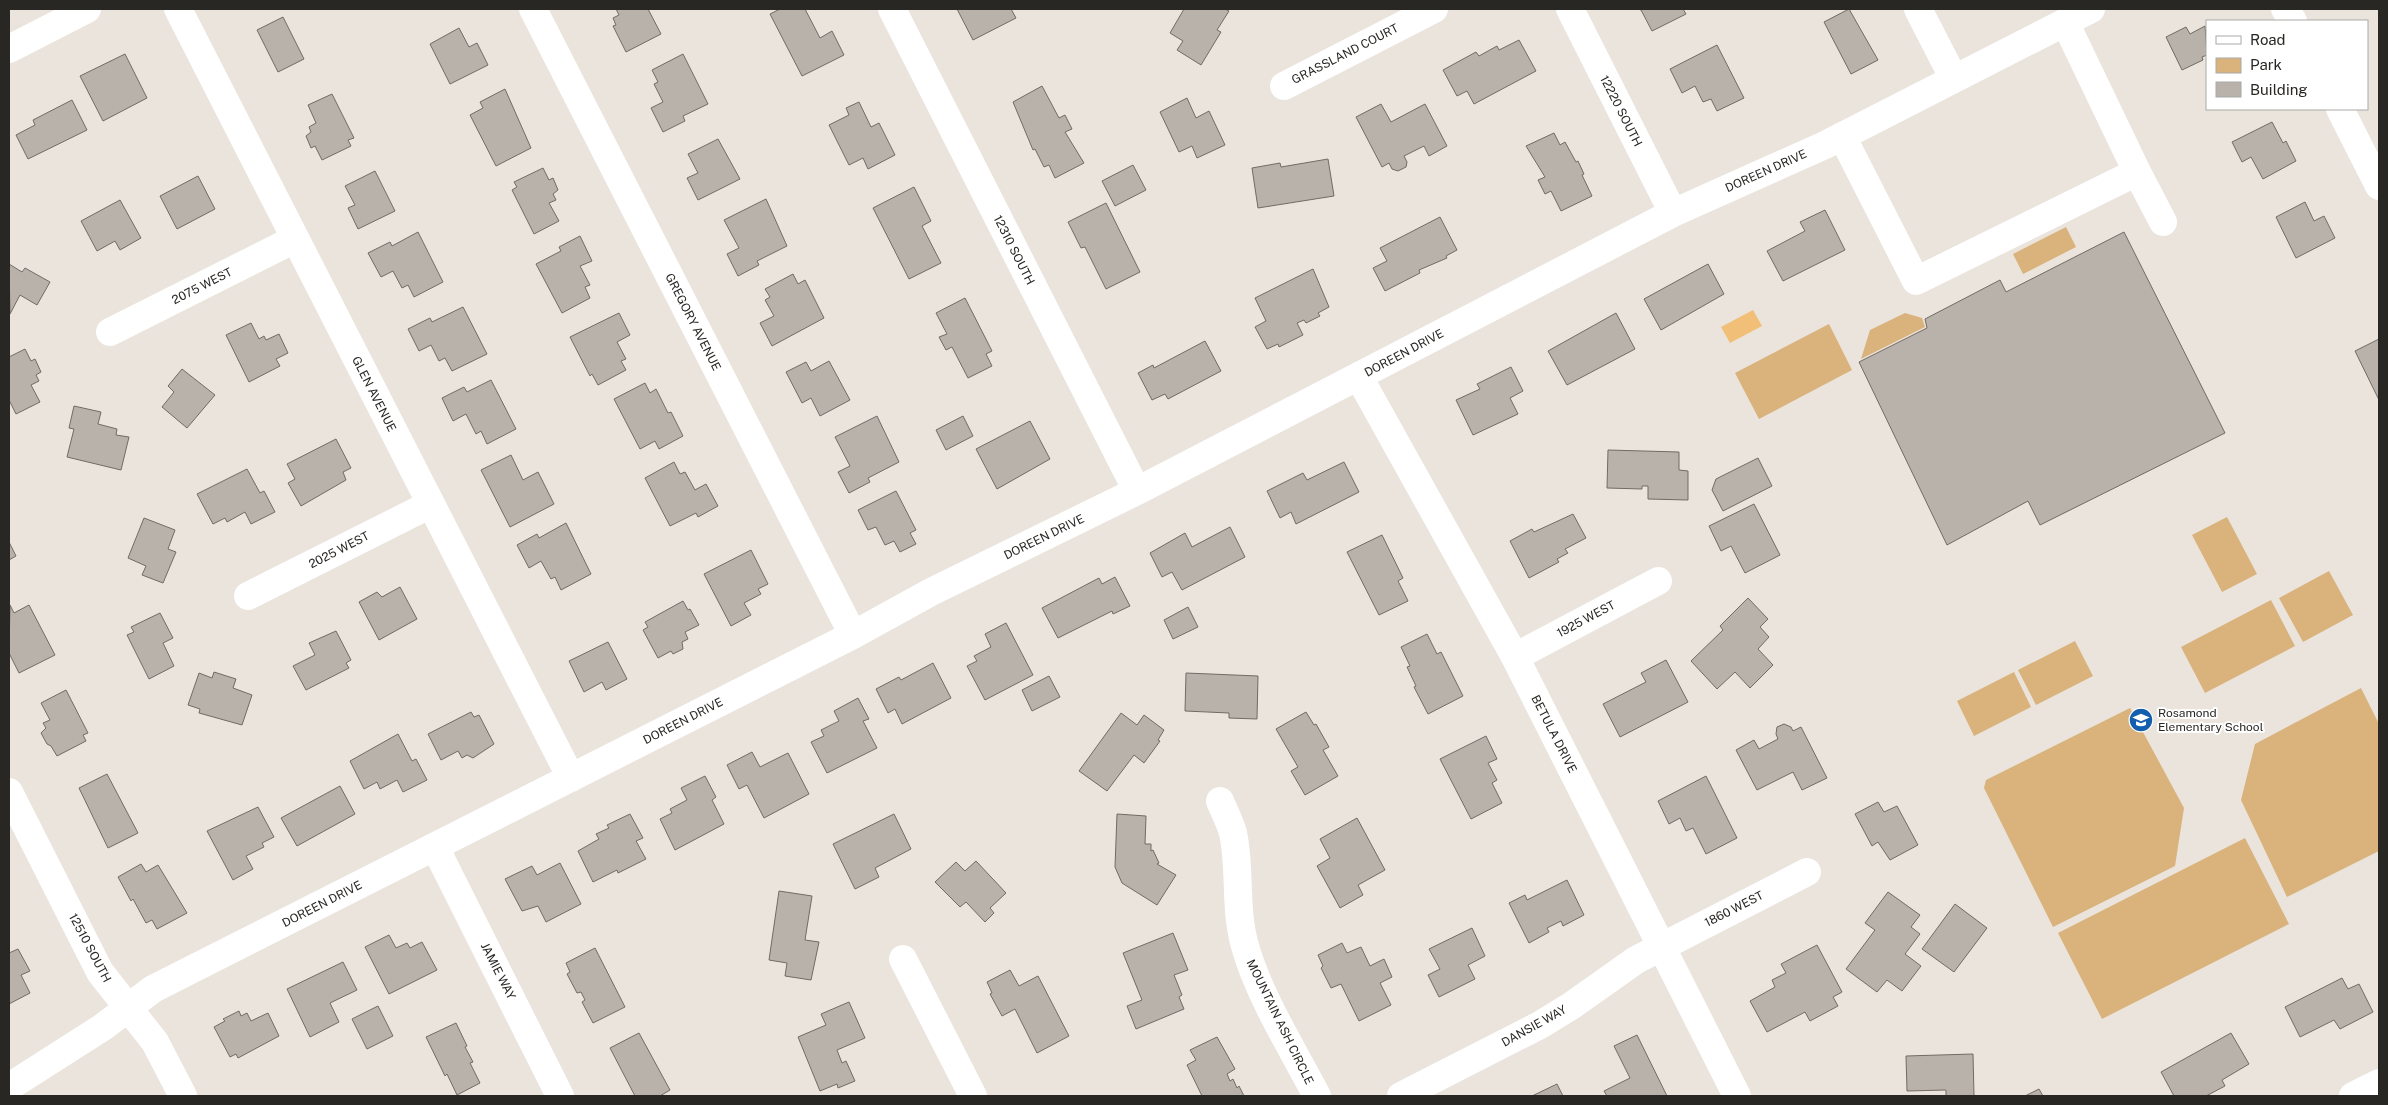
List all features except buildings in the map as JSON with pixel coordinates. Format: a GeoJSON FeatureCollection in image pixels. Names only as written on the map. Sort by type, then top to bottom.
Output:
{"type":"FeatureCollection","features":[{"type":"Feature","properties":{"kind":"street"},"geometry":{"type":"LineString","coordinates":[[9,49],[87,9]]}},
{"type":"Feature","properties":{"kind":"street","name":"GLEN AVENUE"},"geometry":{"type":"LineString","coordinates":[[178,9],[571,778]]}},
{"type":"Feature","properties":{"kind":"street","name":"GREGORY AVENUE"},"geometry":{"type":"LineString","coordinates":[[533,9],[853,635]]}},
{"type":"Feature","properties":{"kind":"street","name":"12310 SOUTH"},"geometry":{"type":"LineString","coordinates":[[892,9],[1137,491]]}},
{"type":"Feature","properties":{"kind":"street","name":"GRASSLAND COURT"},"geometry":{"type":"LineString","coordinates":[[1284,86],[1434,9]]}},
{"type":"Feature","properties":{"kind":"street","name":"12220 SOUTH"},"geometry":{"type":"LineString","coordinates":[[1570,9],[1673,213]]}},
{"type":"Feature","properties":{"kind":"street"},"geometry":{"type":"LineString","coordinates":[[1918,9],[1954,79]]}},
{"type":"Feature","properties":{"kind":"street","name":"DOREEN DRIVE"},"geometry":{"type":"LineString","coordinates":[[9,1087],[103,1027],[153,989],[853,635],[931,592],[1137,491],[1673,213],[1842,136],[2091,9]]}},
{"type":"Feature","properties":{"kind":"street"},"geometry":{"type":"LineString","coordinates":[[2285,9],[2292,20]]}},
{"type":"Feature","properties":{"kind":"street"},"geometry":{"type":"LineString","coordinates":[[2065,22],[2163,222]]}},
{"type":"Feature","properties":{"kind":"street"},"geometry":{"type":"LineString","coordinates":[[2341,110],[2379,186]]}},
{"type":"Feature","properties":{"kind":"street"},"geometry":{"type":"LineString","coordinates":[[1842,136],[1916,281],[2137,172]]}},
{"type":"Feature","properties":{"kind":"street","name":"2075 WEST"},"geometry":{"type":"LineString","coordinates":[[110,332],[295,239]]}},
{"type":"Feature","properties":{"kind":"street","name":"BETULA DRIVE"},"geometry":{"type":"LineString","coordinates":[[1359,377],[1515,657],[1737,1096]]}},
{"type":"Feature","properties":{"kind":"street","name":"2025 WEST"},"geometry":{"type":"LineString","coordinates":[[248,596],[430,504]]}},
{"type":"Feature","properties":{"kind":"street","name":"1925 WEST"},"geometry":{"type":"LineString","coordinates":[[1515,657],[1658,582]]}},
{"type":"Feature","properties":{"kind":"street","name":"12510 SOUTH"},"geometry":{"type":"LineString","coordinates":[[9,792],[100,972],[155,1042],[183,1096]]}},
{"type":"Feature","properties":{"kind":"street","name":"MOUNTAIN ASH CIRCLE"},"geometry":{"type":"LineString","coordinates":[[1220,801],[1232,831],[1236,862],[1238,915],[1244,946],[1256,977],[1317,1096]]}},
{"type":"Feature","properties":{"kind":"street","name":"JAMIE WAY"},"geometry":{"type":"LineString","coordinates":[[435,847],[560,1096]]}},
{"type":"Feature","properties":{"kind":"street","name":"1860 WEST"},"geometry":{"type":"LineString","coordinates":[[1661,947],[1807,872]]}},
{"type":"Feature","properties":{"kind":"street","name":"DANSIE WAY"},"geometry":{"type":"LineString","coordinates":[[1401,1096],[1540,1025],[1571,1006],[1625,966],[1661,947]]}},
{"type":"Feature","properties":{"kind":"street"},"geometry":{"type":"LineString","coordinates":[[903,959],[973,1096]]}},
{"type":"Feature","properties":{"kind":"street"},"geometry":{"type":"LineString","coordinates":[[2353,1096],[2379,1083]]}},
{"type":"Feature","properties":{"kind":"green space"},"geometry":{"type":"Polygon","coordinates":[[[2066,227],[2076,247],[2023,274],[2013,254],[2066,227]]]}},
{"type":"Feature","properties":{"kind":"green space"},"geometry":{"type":"Polygon","coordinates":[[[1905,313],[1922,318],[1925,327],[1861,359],[1870,330],[1905,313]]]}},
{"type":"Feature","properties":{"kind":"green space"},"geometry":{"type":"Polygon","coordinates":[[[1829,324],[1852,370],[1759,419],[1735,373],[1829,324]]]}},
{"type":"Feature","properties":{"kind":"green space"},"geometry":{"type":"Polygon","coordinates":[[[2227,517],[2257,574],[2222,592],[2192,535],[2227,517]]]}},
{"type":"Feature","properties":{"kind":"green space"},"geometry":{"type":"Polygon","coordinates":[[[2329,571],[2353,615],[2303,642],[2279,598],[2329,571]]]}},
{"type":"Feature","properties":{"kind":"green space"},"geometry":{"type":"Polygon","coordinates":[[[2271,600],[2295,646],[2205,693],[2181,647],[2271,600]]]}},
{"type":"Feature","properties":{"kind":"green space"},"geometry":{"type":"Polygon","coordinates":[[[2075,641],[2093,676],[2036,705],[2018,670],[2075,641]]]}},
{"type":"Feature","properties":{"kind":"green space"},"geometry":{"type":"Polygon","coordinates":[[[2014,672],[2031,707],[1974,736],[1957,701],[2014,672]]]}},
{"type":"Feature","properties":{"kind":"green space"},"geometry":{"type":"Polygon","coordinates":[[[2361,688],[2379,724],[2379,851],[2287,897],[2241,800],[2255,744],[2361,688]]]}},
{"type":"Feature","properties":{"kind":"green space"},"geometry":{"type":"Polygon","coordinates":[[[2130,708],[2184,808],[2175,866],[2053,927],[1984,788],[1986,780],[2130,708]]]}},
{"type":"Feature","properties":{"kind":"green space"},"geometry":{"type":"Polygon","coordinates":[[[2245,838],[2289,924],[2102,1019],[2058,933],[2245,838]]]}},
{"type":"Feature","properties":{"kind":"shaded area"},"geometry":{"type":"Polygon","coordinates":[[[1753,310],[1762,326],[1730,343],[1721,327],[1753,310]]]}},
{"type":"Feature","properties":{"kind":"place","name":"Rosamond Elementary School"},"geometry":{"type":"Point","coordinates":[2141,720]}}]}
